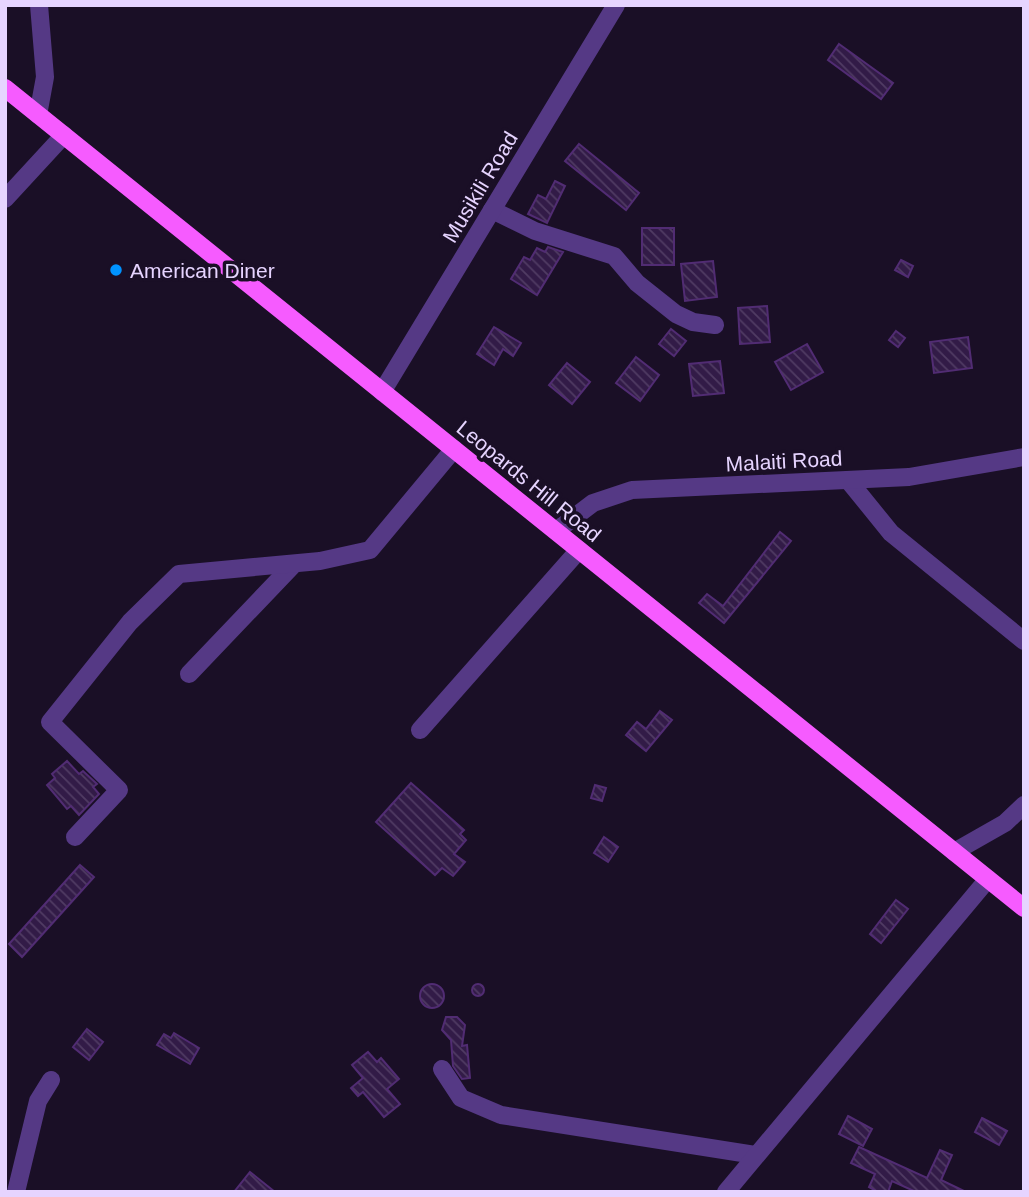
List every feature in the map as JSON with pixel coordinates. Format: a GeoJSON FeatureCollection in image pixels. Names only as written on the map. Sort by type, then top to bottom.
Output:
{"type":"FeatureCollection","features":[{"type":"Feature","properties":{"kind":"main road","name":"Leopards Hill Road"},"geometry":{"type":"LineString","coordinates":[[5,88],[1024,908]]}},
{"type":"Feature","properties":{"kind":"street"},"geometry":{"type":"LineString","coordinates":[[38,115],[45,77],[39,5]]}},
{"type":"Feature","properties":{"kind":"street","name":"Musikili Road"},"geometry":{"type":"LineString","coordinates":[[382,392],[616,5]]}},
{"type":"Feature","properties":{"kind":"street"},"geometry":{"type":"LineString","coordinates":[[5,199],[64,135]]}},
{"type":"Feature","properties":{"kind":"street"},"geometry":{"type":"LineString","coordinates":[[492,210],[535,231],[614,256],[637,283],[676,314],[693,322],[715,325]]}},
{"type":"Feature","properties":{"kind":"street"},"geometry":{"type":"LineString","coordinates":[[75,837],[119,790],[50,722],[130,622],[179,574],[294,564],[370,550],[454,449]]}},
{"type":"Feature","properties":{"kind":"street","name":"Malaiti Road"},"geometry":{"type":"LineString","coordinates":[[556,531],[593,503],[632,490],[937,474],[1024,457]]}},
{"type":"Feature","properties":{"kind":"street"},"geometry":{"type":"LineString","coordinates":[[848,480],[891,533],[1024,641]]}},
{"type":"Feature","properties":{"kind":"street"},"geometry":{"type":"LineString","coordinates":[[420,730],[579,550]]}},
{"type":"Feature","properties":{"kind":"street"},"geometry":{"type":"LineString","coordinates":[[190,674],[294,564]]}},
{"type":"Feature","properties":{"kind":"street"},"geometry":{"type":"LineString","coordinates":[[954,852],[1004,823],[1024,805]]}},
{"type":"Feature","properties":{"kind":"street"},"geometry":{"type":"LineString","coordinates":[[726,1192],[988,879]]}},
{"type":"Feature","properties":{"kind":"street"},"geometry":{"type":"LineString","coordinates":[[442,1069],[461,1098],[501,1115],[755,1155]]}},
{"type":"Feature","properties":{"kind":"street"},"geometry":{"type":"LineString","coordinates":[[16,1192],[38,1101],[51,1080]]}},
{"type":"Feature","properties":{"kind":"building"},"geometry":{"type":"Polygon","coordinates":[[[839,44],[893,83],[881,99],[828,60],[839,44]]]}},
{"type":"Feature","properties":{"kind":"building"},"geometry":{"type":"Polygon","coordinates":[[[579,144],[639,193],[626,210],[565,161],[579,144]]]}},
{"type":"Feature","properties":{"kind":"building"},"geometry":{"type":"Polygon","coordinates":[[[555,181],[565,186],[547,223],[528,214],[538,195],[546,199],[555,181]]]}},
{"type":"Feature","properties":{"kind":"building"},"geometry":{"type":"Polygon","coordinates":[[[642,228],[674,228],[674,265],[642,265],[642,228]]]}},
{"type":"Feature","properties":{"kind":"building"},"geometry":{"type":"Polygon","coordinates":[[[548,247],[563,252],[537,295],[511,279],[524,257],[530,260],[537,248],[545,252],[548,247]]]}},
{"type":"Feature","properties":{"kind":"building"},"geometry":{"type":"Polygon","coordinates":[[[901,260],[913,266],[908,277],[895,270],[901,260]]]}},
{"type":"Feature","properties":{"kind":"building"},"geometry":{"type":"Polygon","coordinates":[[[713,261],[717,297],[685,301],[681,264],[713,261]]]}},
{"type":"Feature","properties":{"kind":"building"},"geometry":{"type":"Polygon","coordinates":[[[767,306],[770,342],[740,344],[738,308],[767,306]]]}},
{"type":"Feature","properties":{"kind":"building"},"geometry":{"type":"Polygon","coordinates":[[[494,327],[521,343],[513,356],[503,349],[494,365],[477,354],[494,327]]]}},
{"type":"Feature","properties":{"kind":"building"},"geometry":{"type":"Polygon","coordinates":[[[671,329],[686,341],[674,356],[659,344],[671,329]]]}},
{"type":"Feature","properties":{"kind":"building"},"geometry":{"type":"Polygon","coordinates":[[[896,331],[905,338],[898,347],[889,340],[896,331]]]}},
{"type":"Feature","properties":{"kind":"building"},"geometry":{"type":"Polygon","coordinates":[[[968,337],[972,368],[934,373],[930,342],[968,337]]]}},
{"type":"Feature","properties":{"kind":"building"},"geometry":{"type":"Polygon","coordinates":[[[807,344],[823,372],[791,390],[775,362],[807,344]]]}},
{"type":"Feature","properties":{"kind":"building"},"geometry":{"type":"Polygon","coordinates":[[[636,357],[659,375],[640,401],[616,383],[636,357]]]}},
{"type":"Feature","properties":{"kind":"building"},"geometry":{"type":"Polygon","coordinates":[[[720,361],[724,393],[693,396],[689,364],[720,361]]]}},
{"type":"Feature","properties":{"kind":"building"},"geometry":{"type":"Polygon","coordinates":[[[567,363],[590,382],[572,404],[549,385],[567,363]]]}},
{"type":"Feature","properties":{"kind":"building"},"geometry":{"type":"Polygon","coordinates":[[[780,532],[791,541],[724,623],[699,603],[707,594],[723,606],[780,532]]]}},
{"type":"Feature","properties":{"kind":"building"},"geometry":{"type":"Polygon","coordinates":[[[660,711],[672,720],[646,751],[626,735],[637,722],[646,729],[660,711]]]}},
{"type":"Feature","properties":{"kind":"building"},"geometry":{"type":"Polygon","coordinates":[[[67,761],[79,774],[83,771],[97,784],[93,787],[99,794],[79,815],[71,806],[67,809],[47,785],[55,778],[52,774],[67,761]]]}},
{"type":"Feature","properties":{"kind":"building"},"geometry":{"type":"Polygon","coordinates":[[[411,783],[464,830],[460,834],[466,840],[454,854],[465,862],[453,876],[442,868],[435,875],[376,822],[411,783]]]}},
{"type":"Feature","properties":{"kind":"building"},"geometry":{"type":"Polygon","coordinates":[[[595,785],[606,788],[602,801],[591,798],[595,785]]]}},
{"type":"Feature","properties":{"kind":"building"},"geometry":{"type":"Polygon","coordinates":[[[604,837],[618,847],[608,862],[594,853],[604,837]]]}},
{"type":"Feature","properties":{"kind":"building"},"geometry":{"type":"Polygon","coordinates":[[[80,865],[94,877],[22,957],[9,944],[80,865]]]}},
{"type":"Feature","properties":{"kind":"building"},"geometry":{"type":"Polygon","coordinates":[[[896,900],[908,909],[881,943],[870,934],[896,900]]]}},
{"type":"Feature","properties":{"kind":"building"},"geometry":{"type":"Polygon","coordinates":[[[432,984],[440,988],[444,996],[440,1004],[432,1008],[424,1004],[420,996],[424,988],[432,984]]]}},
{"type":"Feature","properties":{"kind":"building"},"geometry":{"type":"Polygon","coordinates":[[[478,984],[484,990],[478,996],[472,990],[478,984]]]}},
{"type":"Feature","properties":{"kind":"building"},"geometry":{"type":"Polygon","coordinates":[[[446,1017],[457,1017],[465,1025],[462,1046],[467,1045],[470,1078],[462,1079],[453,1066],[451,1040],[442,1030],[446,1017]]]}},
{"type":"Feature","properties":{"kind":"building"},"geometry":{"type":"Polygon","coordinates":[[[87,1029],[103,1042],[89,1060],[73,1047],[87,1029]]]}},
{"type":"Feature","properties":{"kind":"building"},"geometry":{"type":"Polygon","coordinates":[[[174,1033],[199,1048],[190,1064],[157,1045],[164,1034],[171,1038],[174,1033]]]}},
{"type":"Feature","properties":{"kind":"building"},"geometry":{"type":"Polygon","coordinates":[[[368,1052],[377,1062],[381,1058],[399,1079],[387,1089],[400,1104],[384,1117],[363,1092],[358,1096],[351,1088],[363,1078],[352,1065],[368,1052]]]}},
{"type":"Feature","properties":{"kind":"building"},"geometry":{"type":"Polygon","coordinates":[[[848,1116],[872,1129],[863,1146],[839,1134],[848,1116]]]}},
{"type":"Feature","properties":{"kind":"building"},"geometry":{"type":"Polygon","coordinates":[[[982,1118],[1007,1131],[999,1145],[975,1132],[982,1118]]]}},
{"type":"Feature","properties":{"kind":"building"},"geometry":{"type":"Polygon","coordinates":[[[859,1147],[927,1178],[940,1150],[952,1155],[941,1180],[966,1192],[916,1192],[892,1181],[888,1192],[878,1192],[869,1187],[875,1174],[851,1163],[859,1147]]]}},
{"type":"Feature","properties":{"kind":"building"},"geometry":{"type":"Polygon","coordinates":[[[250,1172],[275,1192],[234,1192],[250,1172]]]}},
{"type":"Feature","properties":{"kind":"place","name":"American Diner"},"geometry":{"type":"Point","coordinates":[116,270]}}]}
